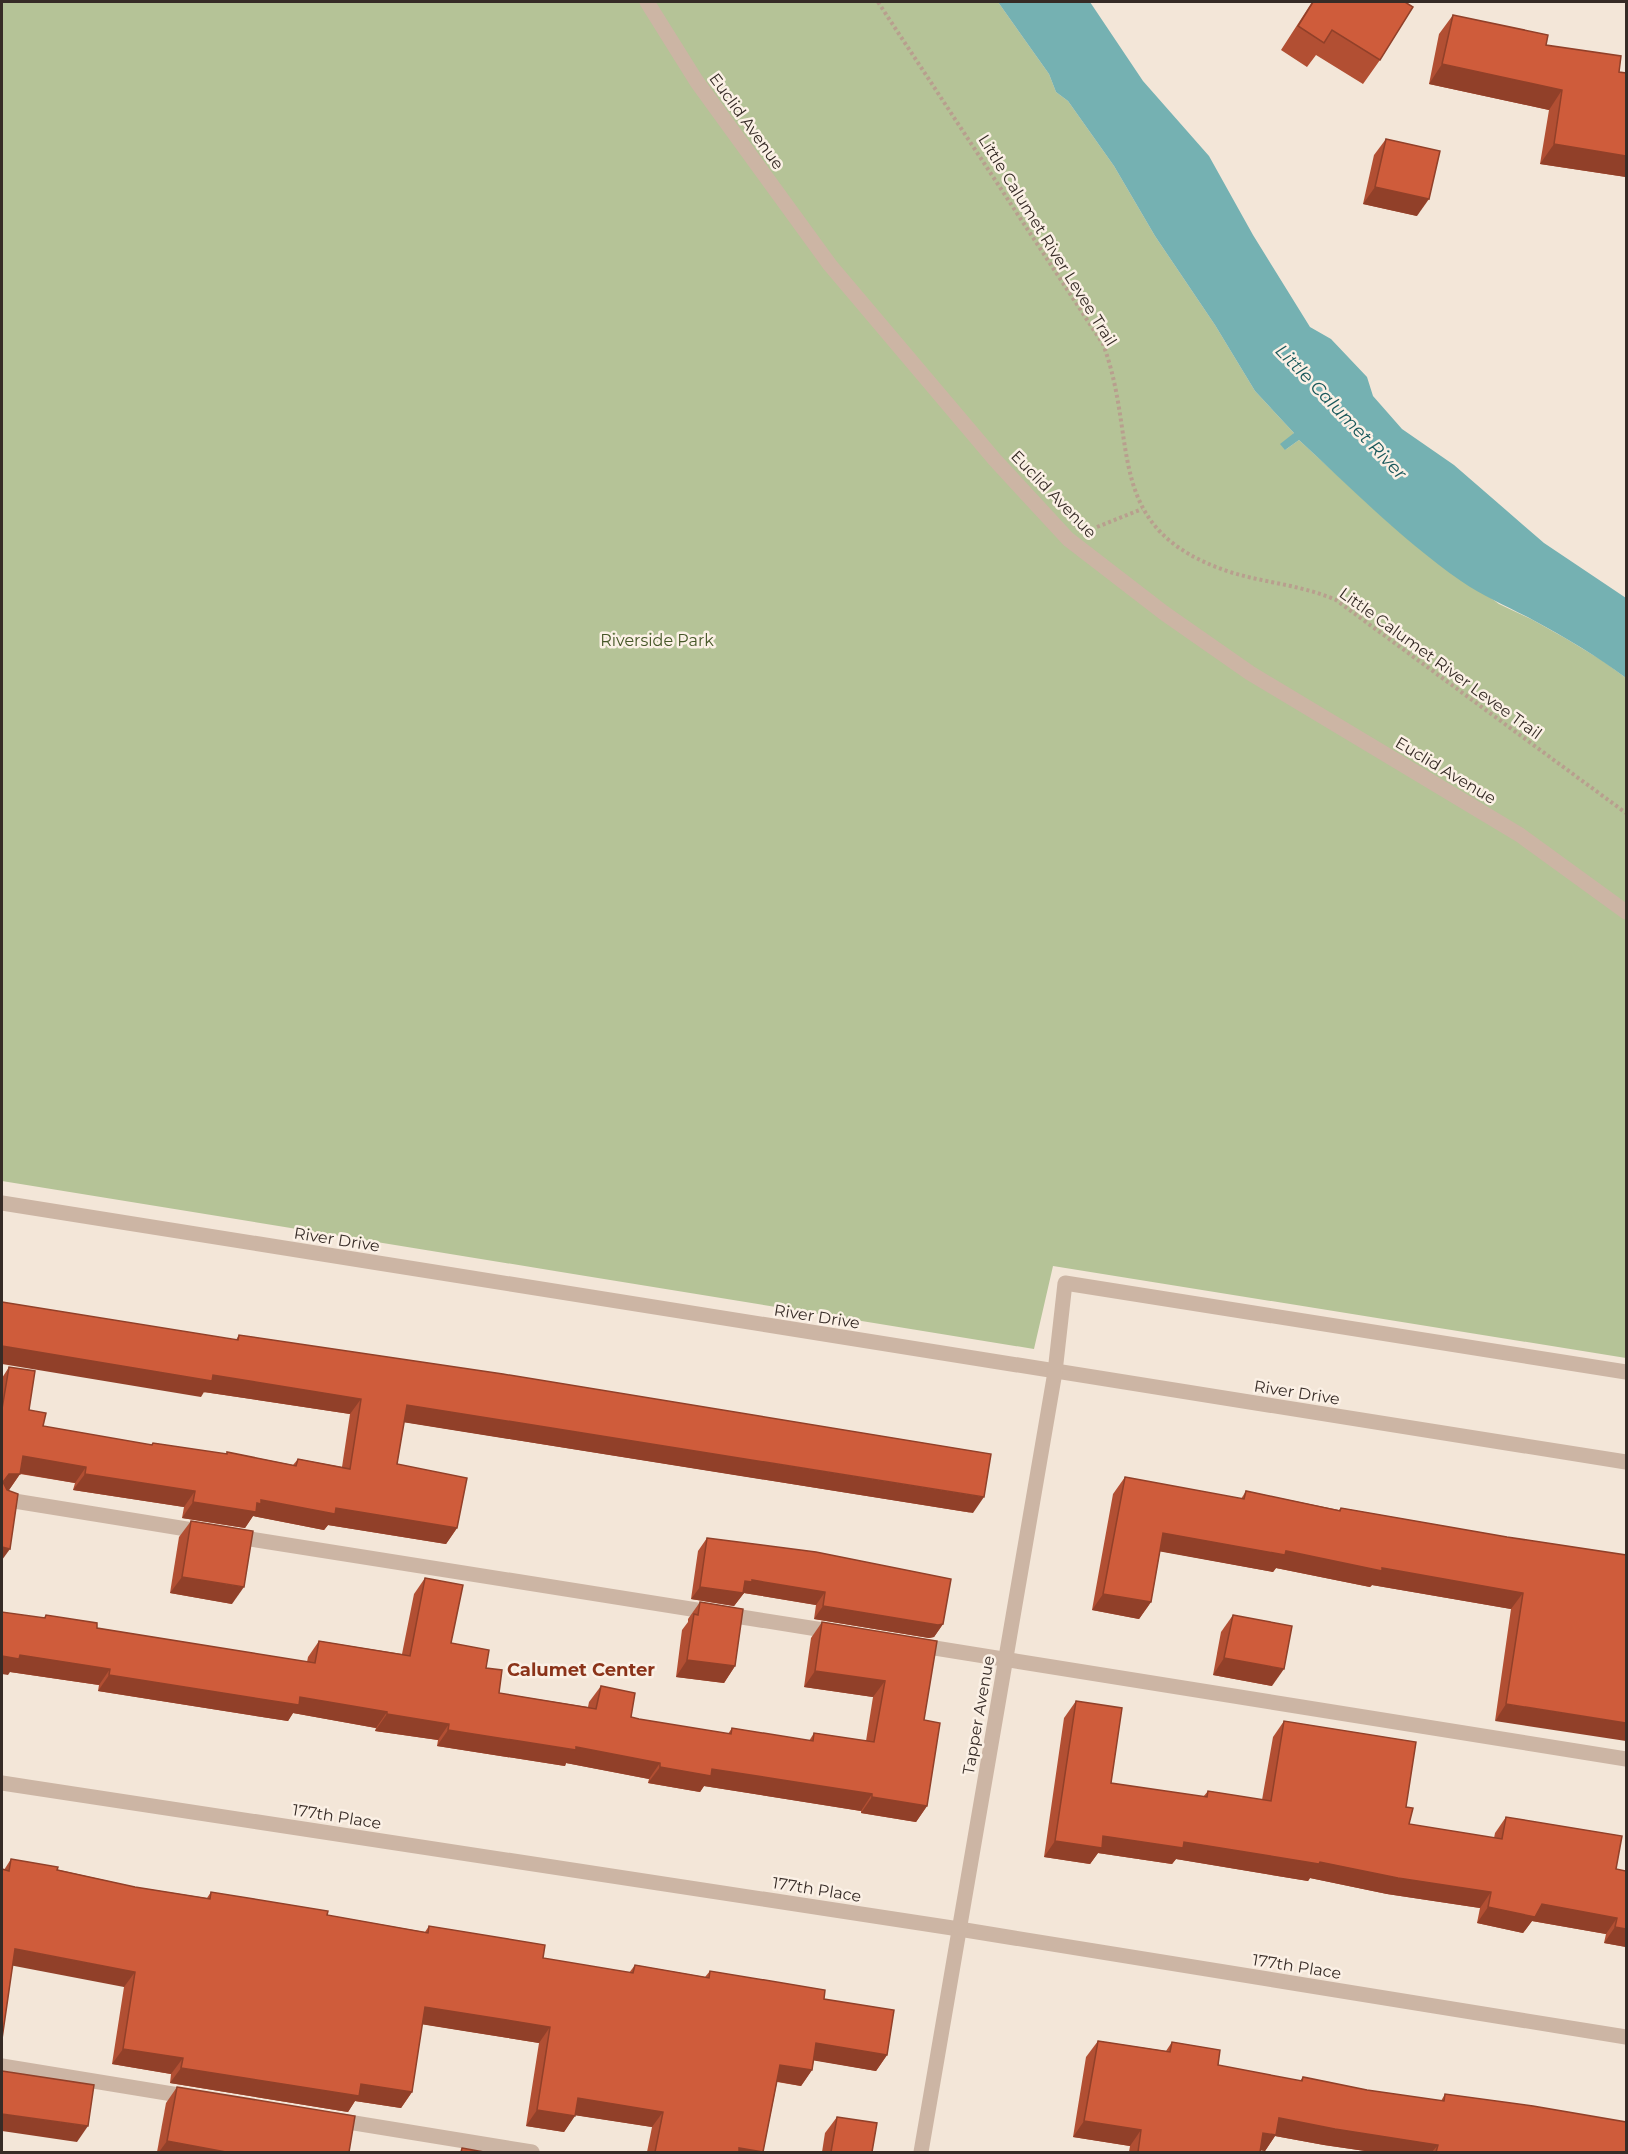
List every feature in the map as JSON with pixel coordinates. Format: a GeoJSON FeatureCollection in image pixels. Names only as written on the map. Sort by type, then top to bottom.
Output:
{"type":"FeatureCollection","features":[{"type":"Feature","properties":{"kind":"street","name":"Euclid Avenue"},"geometry":{"type":"LineString","coordinates":[[647,2],[696,82],[830,265],[995,460],[1068,539],[1164,613],[1250,673],[1520,835],[1626,912]]}},
{"type":"Feature","properties":{"kind":"street","name":"River Drive"},"geometry":{"type":"LineString","coordinates":[[2,1203],[1626,1462]]}},
{"type":"Feature","properties":{"kind":"street","name":"Tapper Avenue"},"geometry":{"type":"LineString","coordinates":[[921,2152],[1055,1372],[1065,1283],[1626,1371]]}},
{"type":"Feature","properties":{"kind":"street"},"geometry":{"type":"LineString","coordinates":[[2,1499],[852,1635]]}},
{"type":"Feature","properties":{"kind":"street"},"geometry":{"type":"LineString","coordinates":[[899,1642],[1626,1759]]}},
{"type":"Feature","properties":{"kind":"street","name":"177th Place"},"geometry":{"type":"LineString","coordinates":[[2,1783],[960,1929],[1626,2037]]}},
{"type":"Feature","properties":{"kind":"street"},"geometry":{"type":"LineString","coordinates":[[2,2066],[202,2098]]}},
{"type":"Feature","properties":{"kind":"street"},"geometry":{"type":"LineString","coordinates":[[320,2118],[532,2152]]}},
{"type":"Feature","properties":{"kind":"path","name":"Little Calumet River Levee Trail"},"geometry":{"type":"LineString","coordinates":[[878,2],[1103,344],[1110,363],[1131,477],[1138,501],[1148,519],[1161,534],[1181,549],[1230,572],[1322,594],[1336,600],[1626,813]]}},
{"type":"Feature","properties":{"kind":"path"},"geometry":{"type":"LineString","coordinates":[[1068,539],[1142,509]]}},
{"type":"Feature","properties":{"kind":"green space","name":"Riverside Park"},"geometry":{"type":"Polygon","coordinates":[[[2,2],[998,2],[1049,74],[1056,92],[1068,101],[1114,166],[1155,236],[1215,325],[1255,391],[1294,433],[1285,450],[1299,440],[1389,523],[1499,604],[1565,638],[1626,678],[1626,1358],[1053,1266],[1034,1349],[2,1181],[2,2]]]}},
{"type":"Feature","properties":{"kind":"water","name":"Little Calumet River"},"geometry":{"type":"Polygon","coordinates":[[[998,2],[1090,2],[1143,81],[1209,156],[1253,235],[1310,327],[1331,339],[1367,377],[1373,396],[1402,429],[1454,465],[1544,543],[1626,598],[1626,678],[1569,640],[1479,592],[1439,565],[1398,531],[1299,440],[1285,450],[1280,444],[1294,433],[1255,391],[1215,325],[1155,236],[1114,166],[1068,101],[1056,92],[1049,74],[998,2]]]}},
{"type":"Feature","properties":{"kind":"building"},"geometry":{"type":"Polygon","coordinates":[[[1313,2],[1405,2],[1413,7],[1380,60],[1332,30],[1324,43],[1298,26],[1313,2]]]}},
{"type":"Feature","properties":{"kind":"building"},"geometry":{"type":"Polygon","coordinates":[[[1453,15],[1548,35],[1546,45],[1621,56],[1619,72],[1626,73],[1626,156],[1554,144],[1562,90],[1442,64],[1453,15]]]}},
{"type":"Feature","properties":{"kind":"building"},"geometry":{"type":"Polygon","coordinates":[[[1386,139],[1440,151],[1429,199],[1375,187],[1386,139]]]}},
{"type":"Feature","properties":{"kind":"building"},"geometry":{"type":"Polygon","coordinates":[[[2,1302],[238,1340],[239,1335],[503,1374],[991,1454],[984,1497],[407,1405],[397,1464],[467,1478],[457,1528],[336,1508],[335,1514],[261,1500],[261,1504],[257,1503],[256,1512],[193,1502],[195,1491],[85,1474],[86,1467],[23,1456],[20,1474],[9,1474],[3,1482],[7,1490],[18,1494],[10,1549],[2,1547],[2,1409],[9,1367],[35,1371],[29,1410],[46,1413],[43,1426],[152,1445],[153,1443],[227,1454],[227,1452],[296,1466],[298,1459],[350,1469],[361,1399],[213,1375],[212,1381],[2,1346],[2,1302]]]}},
{"type":"Feature","properties":{"kind":"building"},"geometry":{"type":"Polygon","coordinates":[[[1125,1477],[1244,1499],[1246,1491],[1340,1511],[1341,1508],[1626,1555],[1626,1723],[1506,1704],[1523,1593],[1382,1568],[1382,1571],[1286,1551],[1285,1555],[1163,1533],[1151,1602],[1103,1594],[1125,1477]]]}},
{"type":"Feature","properties":{"kind":"building"},"geometry":{"type":"Polygon","coordinates":[[[191,1521],[253,1531],[244,1587],[182,1577],[191,1521]]]}},
{"type":"Feature","properties":{"kind":"building"},"geometry":{"type":"Polygon","coordinates":[[[707,1538],[816,1552],[951,1579],[943,1624],[823,1606],[825,1592],[752,1580],[752,1582],[745,1581],[743,1593],[700,1587],[707,1538]]]}},
{"type":"Feature","properties":{"kind":"building"},"geometry":{"type":"Polygon","coordinates":[[[425,1578],[463,1585],[451,1643],[489,1650],[486,1668],[502,1670],[499,1693],[596,1709],[601,1686],[635,1693],[631,1717],[731,1734],[732,1728],[813,1741],[814,1733],[874,1742],[885,1681],[815,1671],[822,1622],[937,1641],[924,1720],[940,1723],[927,1806],[872,1797],[872,1794],[712,1769],[711,1776],[660,1767],[660,1763],[576,1747],[576,1750],[448,1730],[449,1724],[300,1697],[299,1705],[109,1675],[110,1669],[20,1655],[19,1659],[2,1656],[2,1612],[45,1618],[46,1615],[97,1623],[97,1628],[315,1663],[319,1641],[410,1656],[425,1578]]]}},
{"type":"Feature","properties":{"kind":"building"},"geometry":{"type":"Polygon","coordinates":[[[700,1602],[743,1609],[735,1666],[687,1660],[694,1614],[698,1615],[700,1602]]]}},
{"type":"Feature","properties":{"kind":"building"},"geometry":{"type":"Polygon","coordinates":[[[1233,1615],[1292,1626],[1284,1669],[1224,1658],[1233,1615]]]}},
{"type":"Feature","properties":{"kind":"building"},"geometry":{"type":"Polygon","coordinates":[[[1076,1701],[1122,1708],[1111,1783],[1207,1797],[1208,1791],[1271,1801],[1284,1721],[1416,1742],[1406,1807],[1413,1808],[1409,1824],[1502,1839],[1506,1817],[1622,1836],[1616,1869],[1626,1871],[1626,1929],[1615,1927],[1617,1918],[1542,1904],[1535,1917],[1488,1907],[1491,1892],[1398,1878],[1320,1862],[1319,1864],[1184,1842],[1183,1848],[1103,1836],[1102,1848],[1055,1841],[1076,1701]]]}},
{"type":"Feature","properties":{"kind":"building"},"geometry":{"type":"Polygon","coordinates":[[[11,1859],[58,1867],[57,1870],[135,1887],[210,1899],[211,1892],[328,1911],[327,1915],[428,1933],[429,1926],[545,1945],[543,1958],[633,1973],[635,1965],[709,1978],[710,1971],[825,1990],[824,1999],[894,2010],[887,2055],[816,2043],[812,2070],[780,2065],[763,2152],[739,2148],[739,2152],[655,2152],[663,2112],[578,2098],[575,2116],[537,2110],[550,2027],[425,2007],[412,2092],[361,2084],[359,2096],[181,2068],[183,2058],[123,2049],[135,1972],[15,1949],[2,2039],[2,1869],[9,1871],[11,1859]]]}},
{"type":"Feature","properties":{"kind":"building"},"geometry":{"type":"Polygon","coordinates":[[[1098,2041],[1170,2052],[1172,2042],[1220,2050],[1218,2065],[1302,2081],[1303,2077],[1367,2090],[1444,2101],[1445,2094],[1626,2122],[1626,2152],[1436,2152],[1438,2145],[1279,2118],[1276,2135],[1263,2133],[1260,2152],[1138,2152],[1141,2130],[1084,2121],[1098,2041]]]}},
{"type":"Feature","properties":{"kind":"building"},"geometry":{"type":"Polygon","coordinates":[[[2,2071],[94,2085],[88,2126],[2,2114],[2,2071]]]}},
{"type":"Feature","properties":{"kind":"building"},"geometry":{"type":"Polygon","coordinates":[[[177,2087],[355,2116],[349,2152],[226,2152],[167,2141],[177,2087]]]}},
{"type":"Feature","properties":{"kind":"building"},"geometry":{"type":"Polygon","coordinates":[[[837,2117],[877,2123],[872,2152],[831,2152],[837,2117]]]}},
{"type":"Feature","properties":{"kind":"building"},"geometry":{"type":"Polygon","coordinates":[[[462,2148],[484,2152],[461,2152],[462,2148]]]}},
{"type":"Feature","properties":{"kind":"district","name":"Calumet Center"},"geometry":{"type":"Point","coordinates":[581,1670]}}]}
